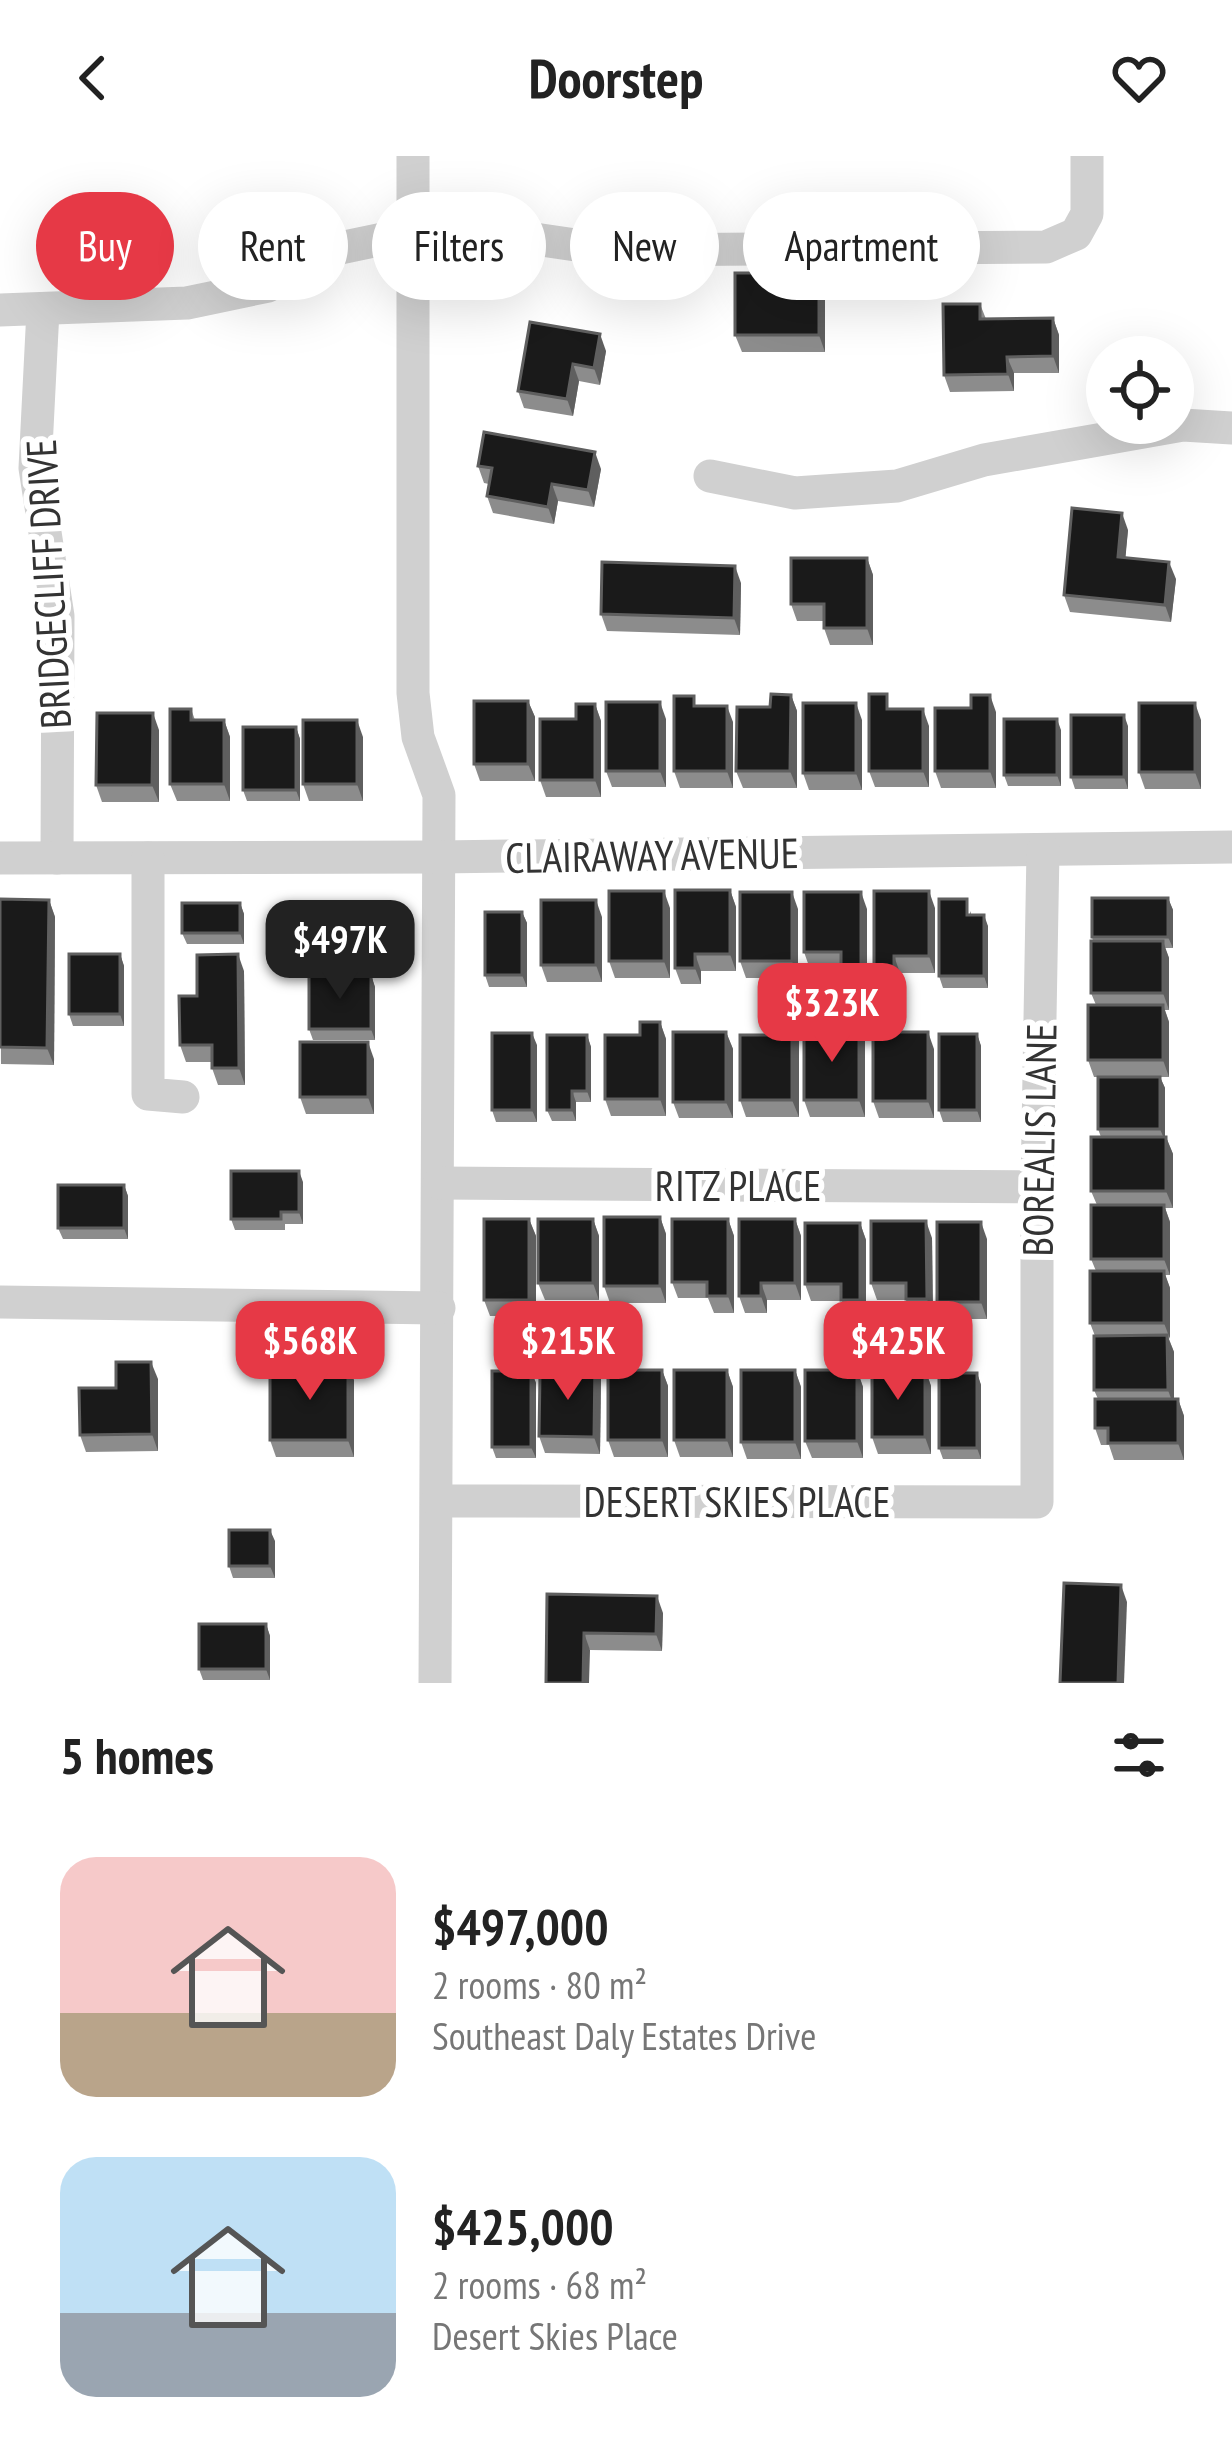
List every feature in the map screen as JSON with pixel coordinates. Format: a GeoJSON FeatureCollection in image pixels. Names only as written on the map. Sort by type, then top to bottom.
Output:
{"type":"FeatureCollection","features":[{"type":"Feature","properties":{"kind":"street"},"geometry":{"type":"LineString","coordinates":[[413,156],[413,192]]}},
{"type":"Feature","properties":{"kind":"street"},"geometry":{"type":"LineString","coordinates":[[546,241],[610,250],[1046,247],[1076,234],[1087,214],[1087,156]]}},
{"type":"Feature","properties":{"kind":"street"},"geometry":{"type":"LineString","coordinates":[[0,310],[187,303],[268,286],[340,248],[372,241]]}},
{"type":"Feature","properties":{"kind":"street"},"geometry":{"type":"LineString","coordinates":[[412,300],[413,694],[418,737],[439,795],[435,1683]]}},
{"type":"Feature","properties":{"kind":"street","name":"BRIDGECLIFF DRIVE"},"geometry":{"type":"LineString","coordinates":[[43,310],[35,468],[58,616],[57,858]]}},
{"type":"Feature","properties":{"kind":"street"},"geometry":{"type":"LineString","coordinates":[[710,476],[795,493],[897,486],[984,460],[1183,425],[1232,428]]}},
{"type":"Feature","properties":{"kind":"street","name":"CLAIRAWAY AVENUE"},"geometry":{"type":"LineString","coordinates":[[0,858],[1232,847]]}},
{"type":"Feature","properties":{"kind":"street","name":"BOREALIS LANE"},"geometry":{"type":"LineString","coordinates":[[1037,1502],[1043,850]]}},
{"type":"Feature","properties":{"kind":"street"},"geometry":{"type":"LineString","coordinates":[[148,858],[148,1094],[182,1097]]}},
{"type":"Feature","properties":{"kind":"street","name":"RITZ PLACE"},"geometry":{"type":"LineString","coordinates":[[439,1183],[1037,1187]]}},
{"type":"Feature","properties":{"kind":"street"},"geometry":{"type":"LineString","coordinates":[[0,1302],[439,1308]]}},
{"type":"Feature","properties":{"kind":"street","name":"DESERT SKIES PLACE"},"geometry":{"type":"LineString","coordinates":[[437,1501],[1037,1502]]}},
{"type":"Feature","properties":{"kind":"building"},"geometry":{"type":"Polygon","coordinates":[[[735,273],[743,273],[743,300],[819,300],[819,335],[735,335],[735,273]]]}},
{"type":"Feature","properties":{"kind":"building"},"geometry":{"type":"Polygon","coordinates":[[[943,304],[980,304],[980,319],[1053,318],[1053,356],[1007,357],[1008,374],[944,375],[943,304]]]}},
{"type":"Feature","properties":{"kind":"building"},"geometry":{"type":"Polygon","coordinates":[[[530,322],[600,334],[594,368],[573,364],[567,399],[518,391],[530,322]]]}},
{"type":"Feature","properties":{"kind":"building"},"geometry":{"type":"Polygon","coordinates":[[[484,432],[595,452],[588,490],[552,484],[548,507],[487,496],[492,468],[478,466],[484,432]]]}},
{"type":"Feature","properties":{"kind":"building"},"geometry":{"type":"Polygon","coordinates":[[[1072,508],[1122,513],[1118,557],[1169,562],[1165,605],[1064,595],[1072,508]]]}},
{"type":"Feature","properties":{"kind":"building"},"geometry":{"type":"Polygon","coordinates":[[[791,558],[867,558],[867,628],[824,628],[824,604],[791,604],[791,558]]]}},
{"type":"Feature","properties":{"kind":"building"},"geometry":{"type":"Polygon","coordinates":[[[602,562],[735,566],[734,618],[601,614],[602,562]]]}},
{"type":"Feature","properties":{"kind":"building"},"geometry":{"type":"Polygon","coordinates":[[[771,694],[791,695],[790,771],[736,771],[737,707],[770,707],[771,694]]]}},
{"type":"Feature","properties":{"kind":"building"},"geometry":{"type":"Polygon","coordinates":[[[869,694],[887,694],[887,709],[923,709],[923,771],[869,771],[869,694]]]}},
{"type":"Feature","properties":{"kind":"building"},"geometry":{"type":"Polygon","coordinates":[[[971,695],[990,695],[990,771],[935,771],[935,708],[971,708],[971,695]]]}},
{"type":"Feature","properties":{"kind":"building"},"geometry":{"type":"Polygon","coordinates":[[[674,696],[694,696],[694,706],[727,706],[727,771],[674,771],[674,696]]]}},
{"type":"Feature","properties":{"kind":"building"},"geometry":{"type":"Polygon","coordinates":[[[474,701],[528,701],[528,764],[474,764],[474,701]]]}},
{"type":"Feature","properties":{"kind":"building"},"geometry":{"type":"Polygon","coordinates":[[[606,702],[660,702],[660,771],[606,771],[606,702]]]}},
{"type":"Feature","properties":{"kind":"building"},"geometry":{"type":"Polygon","coordinates":[[[803,703],[856,703],[856,773],[803,773],[803,703]]]}},
{"type":"Feature","properties":{"kind":"building"},"geometry":{"type":"Polygon","coordinates":[[[1139,703],[1195,703],[1195,772],[1139,772],[1139,703]]]}},
{"type":"Feature","properties":{"kind":"building"},"geometry":{"type":"Polygon","coordinates":[[[576,704],[595,704],[595,780],[540,780],[540,719],[576,719],[576,704]]]}},
{"type":"Feature","properties":{"kind":"building"},"geometry":{"type":"Polygon","coordinates":[[[170,709],[191,709],[191,720],[224,720],[224,784],[170,784],[170,709]]]}},
{"type":"Feature","properties":{"kind":"building"},"geometry":{"type":"Polygon","coordinates":[[[97,713],[153,713],[152,785],[96,785],[97,713]]]}},
{"type":"Feature","properties":{"kind":"building"},"geometry":{"type":"Polygon","coordinates":[[[1071,715],[1124,715],[1124,777],[1071,777],[1071,715]]]}},
{"type":"Feature","properties":{"kind":"building"},"geometry":{"type":"Polygon","coordinates":[[[1004,719],[1057,719],[1057,775],[1004,775],[1004,719]]]}},
{"type":"Feature","properties":{"kind":"building"},"geometry":{"type":"Polygon","coordinates":[[[303,720],[357,720],[357,784],[303,784],[303,720]]]}},
{"type":"Feature","properties":{"kind":"building"},"geometry":{"type":"Polygon","coordinates":[[[243,727],[296,727],[296,790],[243,790],[243,727]]]}},
{"type":"Feature","properties":{"kind":"building"},"geometry":{"type":"Polygon","coordinates":[[[675,890],[730,890],[730,954],[695,954],[695,968],[675,968],[675,890]]]}},
{"type":"Feature","properties":{"kind":"building"},"geometry":{"type":"Polygon","coordinates":[[[609,891],[664,891],[664,961],[609,961],[609,891]]]}},
{"type":"Feature","properties":{"kind":"building"},"geometry":{"type":"Polygon","coordinates":[[[874,891],[929,891],[929,956],[894,956],[894,967],[874,967],[874,891]]]}},
{"type":"Feature","properties":{"kind":"building"},"geometry":{"type":"Polygon","coordinates":[[[740,892],[792,892],[792,961],[740,961],[740,892]]]}},
{"type":"Feature","properties":{"kind":"building"},"geometry":{"type":"Polygon","coordinates":[[[804,892],[861,892],[861,966],[841,966],[841,952],[804,952],[804,892]]]}},
{"type":"Feature","properties":{"kind":"building"},"geometry":{"type":"Polygon","coordinates":[[[1092,898],[1168,898],[1168,937],[1092,937],[1092,898]]]}},
{"type":"Feature","properties":{"kind":"building"},"geometry":{"type":"Polygon","coordinates":[[[0,899],[49,900],[47,1048],[0,1047],[0,899]]]}},
{"type":"Feature","properties":{"kind":"building"},"geometry":{"type":"Polygon","coordinates":[[[939,899],[967,899],[967,915],[984,915],[984,976],[939,976],[939,899]]]}},
{"type":"Feature","properties":{"kind":"building"},"geometry":{"type":"Polygon","coordinates":[[[541,900],[596,900],[596,965],[541,965],[541,900]]]}},
{"type":"Feature","properties":{"kind":"building"},"geometry":{"type":"Polygon","coordinates":[[[301,902],[367,902],[367,956],[301,956],[301,902]]]}},
{"type":"Feature","properties":{"kind":"building"},"geometry":{"type":"Polygon","coordinates":[[[182,903],[240,903],[240,933],[182,933],[182,903]]]}},
{"type":"Feature","properties":{"kind":"building"},"geometry":{"type":"Polygon","coordinates":[[[485,912],[522,912],[522,975],[485,975],[485,912]]]}},
{"type":"Feature","properties":{"kind":"building"},"geometry":{"type":"Polygon","coordinates":[[[1091,941],[1163,941],[1163,993],[1091,993],[1091,941]]]}},
{"type":"Feature","properties":{"kind":"building"},"geometry":{"type":"Polygon","coordinates":[[[69,954],[120,954],[120,1014],[69,1014],[69,954]]]}},
{"type":"Feature","properties":{"kind":"building"},"geometry":{"type":"Polygon","coordinates":[[[238,954],[239,1068],[212,1068],[212,1045],[180,1045],[179,996],[197,996],[197,955],[238,954]]]}},
{"type":"Feature","properties":{"kind":"building"},"geometry":{"type":"Polygon","coordinates":[[[309,975],[371,975],[371,1029],[309,1029],[309,975]]]}},
{"type":"Feature","properties":{"kind":"building"},"geometry":{"type":"Polygon","coordinates":[[[1088,1005],[1163,1005],[1163,1060],[1088,1060],[1088,1005]]]}},
{"type":"Feature","properties":{"kind":"building"},"geometry":{"type":"Polygon","coordinates":[[[640,1022],[660,1022],[660,1099],[605,1099],[605,1035],[640,1035],[640,1022]]]}},
{"type":"Feature","properties":{"kind":"building"},"geometry":{"type":"Polygon","coordinates":[[[772,1022],[792,1022],[792,1100],[740,1100],[740,1035],[772,1035],[772,1022]]]}},
{"type":"Feature","properties":{"kind":"building"},"geometry":{"type":"Polygon","coordinates":[[[839,1023],[859,1023],[859,1100],[804,1100],[804,1033],[839,1033],[839,1023]]]}},
{"type":"Feature","properties":{"kind":"building"},"geometry":{"type":"Polygon","coordinates":[[[673,1032],[726,1032],[726,1102],[673,1102],[673,1032]]]}},
{"type":"Feature","properties":{"kind":"building"},"geometry":{"type":"Polygon","coordinates":[[[873,1032],[928,1032],[928,1101],[873,1101],[873,1032]]]}},
{"type":"Feature","properties":{"kind":"building"},"geometry":{"type":"Polygon","coordinates":[[[492,1033],[532,1033],[532,1110],[492,1110],[492,1033]]]}},
{"type":"Feature","properties":{"kind":"building"},"geometry":{"type":"Polygon","coordinates":[[[939,1034],[977,1034],[977,1110],[939,1110],[939,1034]]]}},
{"type":"Feature","properties":{"kind":"building"},"geometry":{"type":"Polygon","coordinates":[[[547,1035],[587,1035],[587,1091],[572,1091],[572,1110],[547,1110],[547,1035]]]}},
{"type":"Feature","properties":{"kind":"building"},"geometry":{"type":"Polygon","coordinates":[[[300,1042],[368,1042],[368,1097],[300,1097],[300,1042]]]}},
{"type":"Feature","properties":{"kind":"building"},"geometry":{"type":"Polygon","coordinates":[[[1098,1077],[1160,1077],[1160,1129],[1098,1129],[1098,1077]]]}},
{"type":"Feature","properties":{"kind":"building"},"geometry":{"type":"Polygon","coordinates":[[[1091,1137],[1166,1137],[1166,1191],[1091,1191],[1091,1137]]]}},
{"type":"Feature","properties":{"kind":"building"},"geometry":{"type":"Polygon","coordinates":[[[231,1171],[299,1171],[299,1212],[281,1212],[281,1219],[231,1219],[231,1171]]]}},
{"type":"Feature","properties":{"kind":"building"},"geometry":{"type":"Polygon","coordinates":[[[58,1185],[124,1185],[124,1228],[58,1228],[58,1185]]]}},
{"type":"Feature","properties":{"kind":"building"},"geometry":{"type":"Polygon","coordinates":[[[1091,1205],[1164,1205],[1164,1259],[1091,1259],[1091,1205]]]}},
{"type":"Feature","properties":{"kind":"building"},"geometry":{"type":"Polygon","coordinates":[[[604,1217],[660,1217],[660,1286],[604,1286],[604,1217]]]}},
{"type":"Feature","properties":{"kind":"building"},"geometry":{"type":"Polygon","coordinates":[[[484,1219],[529,1219],[529,1300],[484,1300],[484,1219]]]}},
{"type":"Feature","properties":{"kind":"building"},"geometry":{"type":"Polygon","coordinates":[[[538,1219],[593,1219],[593,1283],[538,1283],[538,1219]]]}},
{"type":"Feature","properties":{"kind":"building"},"geometry":{"type":"Polygon","coordinates":[[[672,1219],[728,1219],[728,1296],[707,1296],[707,1282],[672,1282],[672,1219]]]}},
{"type":"Feature","properties":{"kind":"building"},"geometry":{"type":"Polygon","coordinates":[[[739,1219],[795,1219],[795,1283],[761,1283],[761,1296],[739,1296],[739,1219]]]}},
{"type":"Feature","properties":{"kind":"building"},"geometry":{"type":"Polygon","coordinates":[[[871,1221],[926,1221],[927,1299],[906,1299],[906,1283],[871,1283],[871,1221]]]}},
{"type":"Feature","properties":{"kind":"building"},"geometry":{"type":"Polygon","coordinates":[[[937,1222],[981,1222],[981,1302],[937,1302],[937,1222]]]}},
{"type":"Feature","properties":{"kind":"building"},"geometry":{"type":"Polygon","coordinates":[[[805,1223],[860,1223],[860,1300],[841,1300],[841,1284],[805,1284],[805,1223]]]}},
{"type":"Feature","properties":{"kind":"building"},"geometry":{"type":"Polygon","coordinates":[[[1090,1271],[1164,1271],[1164,1323],[1090,1323],[1090,1271]]]}},
{"type":"Feature","properties":{"kind":"building"},"geometry":{"type":"Polygon","coordinates":[[[1167,1335],[1168,1390],[1094,1390],[1094,1336],[1167,1335]]]}},
{"type":"Feature","properties":{"kind":"building"},"geometry":{"type":"Polygon","coordinates":[[[575,1360],[595,1361],[594,1437],[539,1436],[540,1374],[574,1375],[575,1360]]]}},
{"type":"Feature","properties":{"kind":"building"},"geometry":{"type":"Polygon","coordinates":[[[116,1362],[151,1362],[152,1434],[80,1435],[79,1388],[116,1388],[116,1362]]]}},
{"type":"Feature","properties":{"kind":"building"},"geometry":{"type":"Polygon","coordinates":[[[305,1363],[348,1363],[348,1440],[270,1440],[270,1371],[305,1371],[305,1363]]]}},
{"type":"Feature","properties":{"kind":"building"},"geometry":{"type":"Polygon","coordinates":[[[872,1369],[925,1369],[925,1437],[872,1437],[872,1369]]]}},
{"type":"Feature","properties":{"kind":"building"},"geometry":{"type":"Polygon","coordinates":[[[608,1370],[662,1370],[662,1440],[608,1440],[608,1370]]]}},
{"type":"Feature","properties":{"kind":"building"},"geometry":{"type":"Polygon","coordinates":[[[674,1370],[727,1370],[727,1440],[674,1440],[674,1370]]]}},
{"type":"Feature","properties":{"kind":"building"},"geometry":{"type":"Polygon","coordinates":[[[741,1370],[795,1370],[795,1442],[741,1442],[741,1370]]]}},
{"type":"Feature","properties":{"kind":"building"},"geometry":{"type":"Polygon","coordinates":[[[805,1370],[857,1370],[857,1441],[805,1441],[805,1370]]]}},
{"type":"Feature","properties":{"kind":"building"},"geometry":{"type":"Polygon","coordinates":[[[492,1371],[531,1371],[531,1447],[492,1447],[492,1371]]]}},
{"type":"Feature","properties":{"kind":"building"},"geometry":{"type":"Polygon","coordinates":[[[939,1373],[977,1373],[977,1448],[939,1448],[939,1373]]]}},
{"type":"Feature","properties":{"kind":"building"},"geometry":{"type":"Polygon","coordinates":[[[1095,1399],[1178,1399],[1178,1443],[1108,1443],[1108,1428],[1095,1428],[1095,1399]]]}},
{"type":"Feature","properties":{"kind":"building"},"geometry":{"type":"Polygon","coordinates":[[[229,1530],[270,1530],[270,1566],[229,1566],[229,1530]]]}},
{"type":"Feature","properties":{"kind":"building"},"geometry":{"type":"Polygon","coordinates":[[[1064,1583],[1121,1585],[1118,1683],[1060,1683],[1064,1583]]]}},
{"type":"Feature","properties":{"kind":"building"},"geometry":{"type":"Polygon","coordinates":[[[547,1594],[657,1596],[656,1634],[584,1633],[583,1683],[546,1683],[547,1594]]]}},
{"type":"Feature","properties":{"kind":"building"},"geometry":{"type":"Polygon","coordinates":[[[199,1624],[266,1624],[266,1669],[199,1669],[199,1624]]]}}]}
